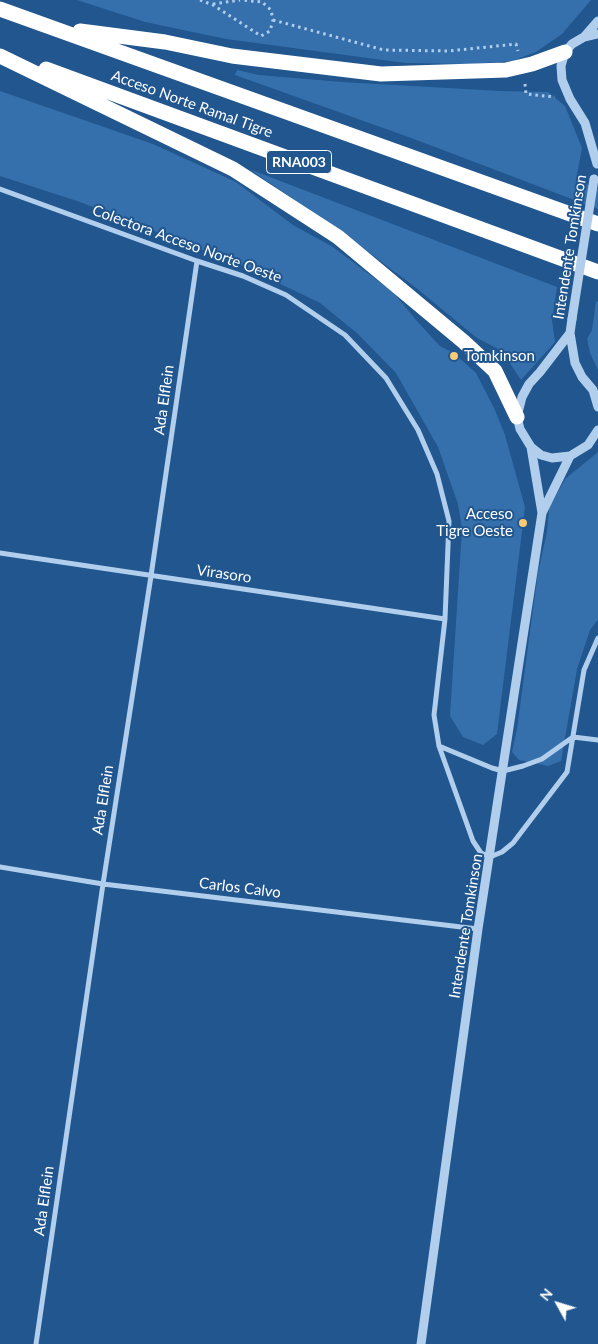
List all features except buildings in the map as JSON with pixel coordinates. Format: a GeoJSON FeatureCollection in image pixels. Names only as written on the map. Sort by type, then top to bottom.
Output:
{"type":"FeatureCollection","features":[{"type":"Feature","properties":{"kind":"highway","name":"Acceso Norte Ramal Tigre"},"geometry":{"type":"LineString","coordinates":[[0,10],[598,224]]}},
{"type":"Feature","properties":{"kind":"highway"},"geometry":{"type":"LineString","coordinates":[[52,28],[165,42],[232,56],[381,74],[506,70],[532,64],[565,52]]}},
{"type":"Feature","properties":{"kind":"highway","name":"Acceso Norte Ramal Tigre"},"geometry":{"type":"LineString","coordinates":[[0,52],[598,272]]}},
{"type":"Feature","properties":{"kind":"highway"},"geometry":{"type":"LineString","coordinates":[[0,56],[234,169],[338,237],[457,336],[495,371],[517,417]]}},
{"type":"Feature","properties":{"kind":"street"},"geometry":{"type":"LineString","coordinates":[[584,37],[598,21]]}},
{"type":"Feature","properties":{"kind":"street"},"geometry":{"type":"LineString","coordinates":[[565,52],[572,44],[584,37],[598,34]]}},
{"type":"Feature","properties":{"kind":"street","name":"Intendente Tomkinson"},"geometry":{"type":"LineString","coordinates":[[565,52],[562,80],[570,99],[585,123],[597,162],[570,333],[575,363],[582,377],[593,390],[598,407]]}},
{"type":"Feature","properties":{"kind":"street","name":"Colectora Acceso Norte Oeste"},"geometry":{"type":"LineString","coordinates":[[0,189],[243,276],[286,294],[345,335],[386,378],[418,430],[437,474],[449,521],[445,619],[434,715],[439,746],[473,840],[481,853],[490,857]]}},
{"type":"Feature","properties":{"kind":"street","name":"Ada Elflein"},"geometry":{"type":"LineString","coordinates":[[36,1344],[103,884],[152,576],[197,261]]}},
{"type":"Feature","properties":{"kind":"street","name":"Intendente Tomkinson"},"geometry":{"type":"LineString","coordinates":[[422,1344],[478,929],[542,513],[530,447],[520,429],[517,417],[522,397],[529,384],[570,333]]}},
{"type":"Feature","properties":{"kind":"street"},"geometry":{"type":"LineString","coordinates":[[530,447],[541,455],[552,458],[570,456],[588,445],[598,430]]}},
{"type":"Feature","properties":{"kind":"street","name":"Intendente Tomkinson"},"geometry":{"type":"LineString","coordinates":[[542,513],[570,456]]}},
{"type":"Feature","properties":{"kind":"street","name":"Virasoro"},"geometry":{"type":"LineString","coordinates":[[0,553],[445,619]]}},
{"type":"Feature","properties":{"kind":"street"},"geometry":{"type":"LineString","coordinates":[[490,857],[502,852],[514,843],[568,772],[584,670],[598,638]]}},
{"type":"Feature","properties":{"kind":"street"},"geometry":{"type":"LineString","coordinates":[[439,746],[503,771],[542,759],[573,737],[598,740]]}},
{"type":"Feature","properties":{"kind":"street","name":"Carlos Calvo"},"geometry":{"type":"LineString","coordinates":[[0,867],[103,884],[478,929]]}},
{"type":"Feature","properties":{"kind":"path"},"geometry":{"type":"LineString","coordinates":[[200,0],[213,4],[261,36],[270,31],[273,20],[271,10],[263,1],[240,0],[213,4]]}},
{"type":"Feature","properties":{"kind":"path"},"geometry":{"type":"LineString","coordinates":[[273,20],[384,50],[449,51],[516,44]]}},
{"type":"Feature","properties":{"kind":"path"},"geometry":{"type":"LineString","coordinates":[[526,94],[570,99]]}},
{"type":"Feature","properties":{"kind":"shaded area"},"geometry":{"type":"Polygon","coordinates":[[[77,0],[591,0],[562,34],[536,52],[512,61],[471,64],[405,63],[226,39],[145,22],[77,0]]]}},
{"type":"Feature","properties":{"kind":"shaded area"},"geometry":{"type":"Polygon","coordinates":[[[237,70],[259,75],[342,82],[548,92],[565,106],[582,148],[576,180],[598,189],[598,209],[414,139],[235,75],[237,70]]]}},
{"type":"Feature","properties":{"kind":"shaded area"},"geometry":{"type":"Polygon","coordinates":[[[0,91],[153,144],[236,182],[293,225],[333,247],[394,293],[440,346],[455,354],[476,373],[505,435],[525,507],[497,734],[483,745],[463,737],[450,716],[462,529],[458,504],[438,447],[396,373],[358,334],[320,303],[241,265],[80,202],[0,176],[0,91]]]}},
{"type":"Feature","properties":{"kind":"shaded area"},"geometry":{"type":"Polygon","coordinates":[[[249,169],[557,287],[552,320],[555,342],[521,380],[502,351],[477,338],[415,287],[332,225],[249,169]]]}},
{"type":"Feature","properties":{"kind":"shaded area"},"geometry":{"type":"Polygon","coordinates":[[[596,301],[598,302],[598,370],[590,353],[587,339],[592,330],[596,301]]]}},
{"type":"Feature","properties":{"kind":"shaded area"},"geometry":{"type":"Polygon","coordinates":[[[598,452],[598,620],[590,630],[577,669],[561,761],[548,766],[519,760],[512,752],[517,729],[538,572],[547,532],[549,508],[565,479],[598,452]]]}},
{"type":"Feature","properties":{"kind":"place","name":"Tomkinson"},"geometry":{"type":"Point","coordinates":[454,356]}},
{"type":"Feature","properties":{"kind":"place","name":"Acceso Tigre Oeste"},"geometry":{"type":"Point","coordinates":[523,523]}}]}
